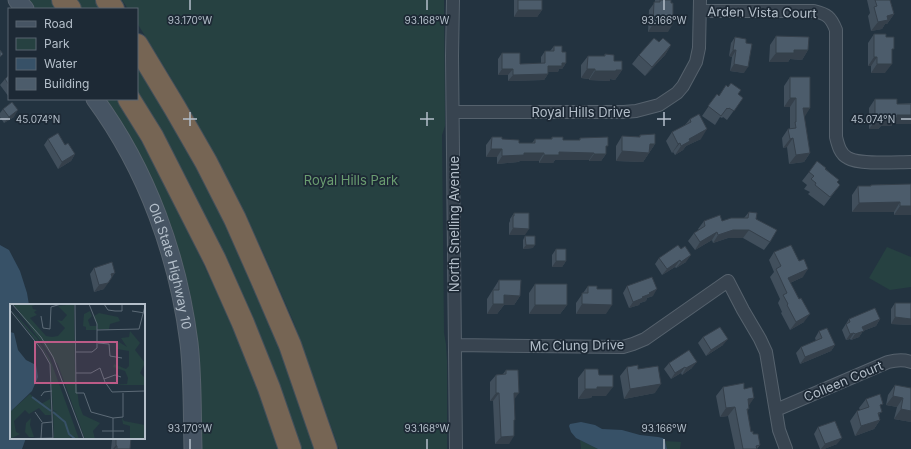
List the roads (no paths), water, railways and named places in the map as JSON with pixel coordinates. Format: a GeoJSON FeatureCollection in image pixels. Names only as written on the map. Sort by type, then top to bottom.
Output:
{"type":"FeatureCollection","features":[{"type":"Feature","properties":{"kind":"highway"},"geometry":{"type":"LineString","coordinates":[[63,0],[69,8]]}},
{"type":"Feature","properties":{"kind":"highway"},"geometry":{"type":"LineString","coordinates":[[138,47],[183,121],[235,219],[290,346],[326,449]]}},
{"type":"Feature","properties":{"kind":"highway"},"geometry":{"type":"LineString","coordinates":[[130,100],[152,136],[215,260],[255,352],[290,449]]}},
{"type":"Feature","properties":{"kind":"street"},"geometry":{"type":"LineString","coordinates":[[17,0],[24,8]]}},
{"type":"Feature","properties":{"kind":"street","name":"North Snelling Avenue"},"geometry":{"type":"LineString","coordinates":[[453,0],[452,56],[454,112],[456,449]]}},
{"type":"Feature","properties":{"kind":"street","name":"Royal Hills Drive"},"geometry":{"type":"LineString","coordinates":[[454,112],[624,112],[636,111],[659,105],[677,94],[696,62],[699,48],[700,6]]}},
{"type":"Feature","properties":{"kind":"street","name":"Arden Vista Court"},"geometry":{"type":"LineString","coordinates":[[700,6],[814,11],[828,16],[833,22],[836,30],[836,137],[838,146],[847,158],[854,161],[911,162]]}},
{"type":"Feature","properties":{"kind":"street","name":"Old State Highway 10"},"geometry":{"type":"LineString","coordinates":[[96,100],[123,141],[147,190],[167,242],[176,274],[184,311],[189,348],[193,449]]}},
{"type":"Feature","properties":{"kind":"street","name":"Mc Clung Drive"},"geometry":{"type":"LineString","coordinates":[[455,345],[628,346],[645,339],[728,281],[766,352],[776,410]]}},
{"type":"Feature","properties":{"kind":"street","name":"Colleen Court"},"geometry":{"type":"LineString","coordinates":[[776,410],[888,362],[896,360],[907,360],[911,362]]}},
{"type":"Feature","properties":{"kind":"street"},"geometry":{"type":"LineString","coordinates":[[776,410],[779,430],[786,449]]}},
{"type":"Feature","properties":{"kind":"water"},"geometry":{"type":"Polygon","coordinates":[[[0,245],[9,250],[20,271],[29,304],[10,304],[10,439],[26,439],[22,449],[0,449],[0,245]]]}},
{"type":"Feature","properties":{"kind":"water"},"geometry":{"type":"Polygon","coordinates":[[[581,422],[595,425],[602,429],[622,430],[640,435],[663,438],[667,449],[598,449],[576,438],[571,432],[569,426],[570,424],[581,422]]]}},
{"type":"Feature","properties":{"kind":"park label","name":"Royal Hills Park"},"geometry":{"type":"Point","coordinates":[351,180]}}]}
